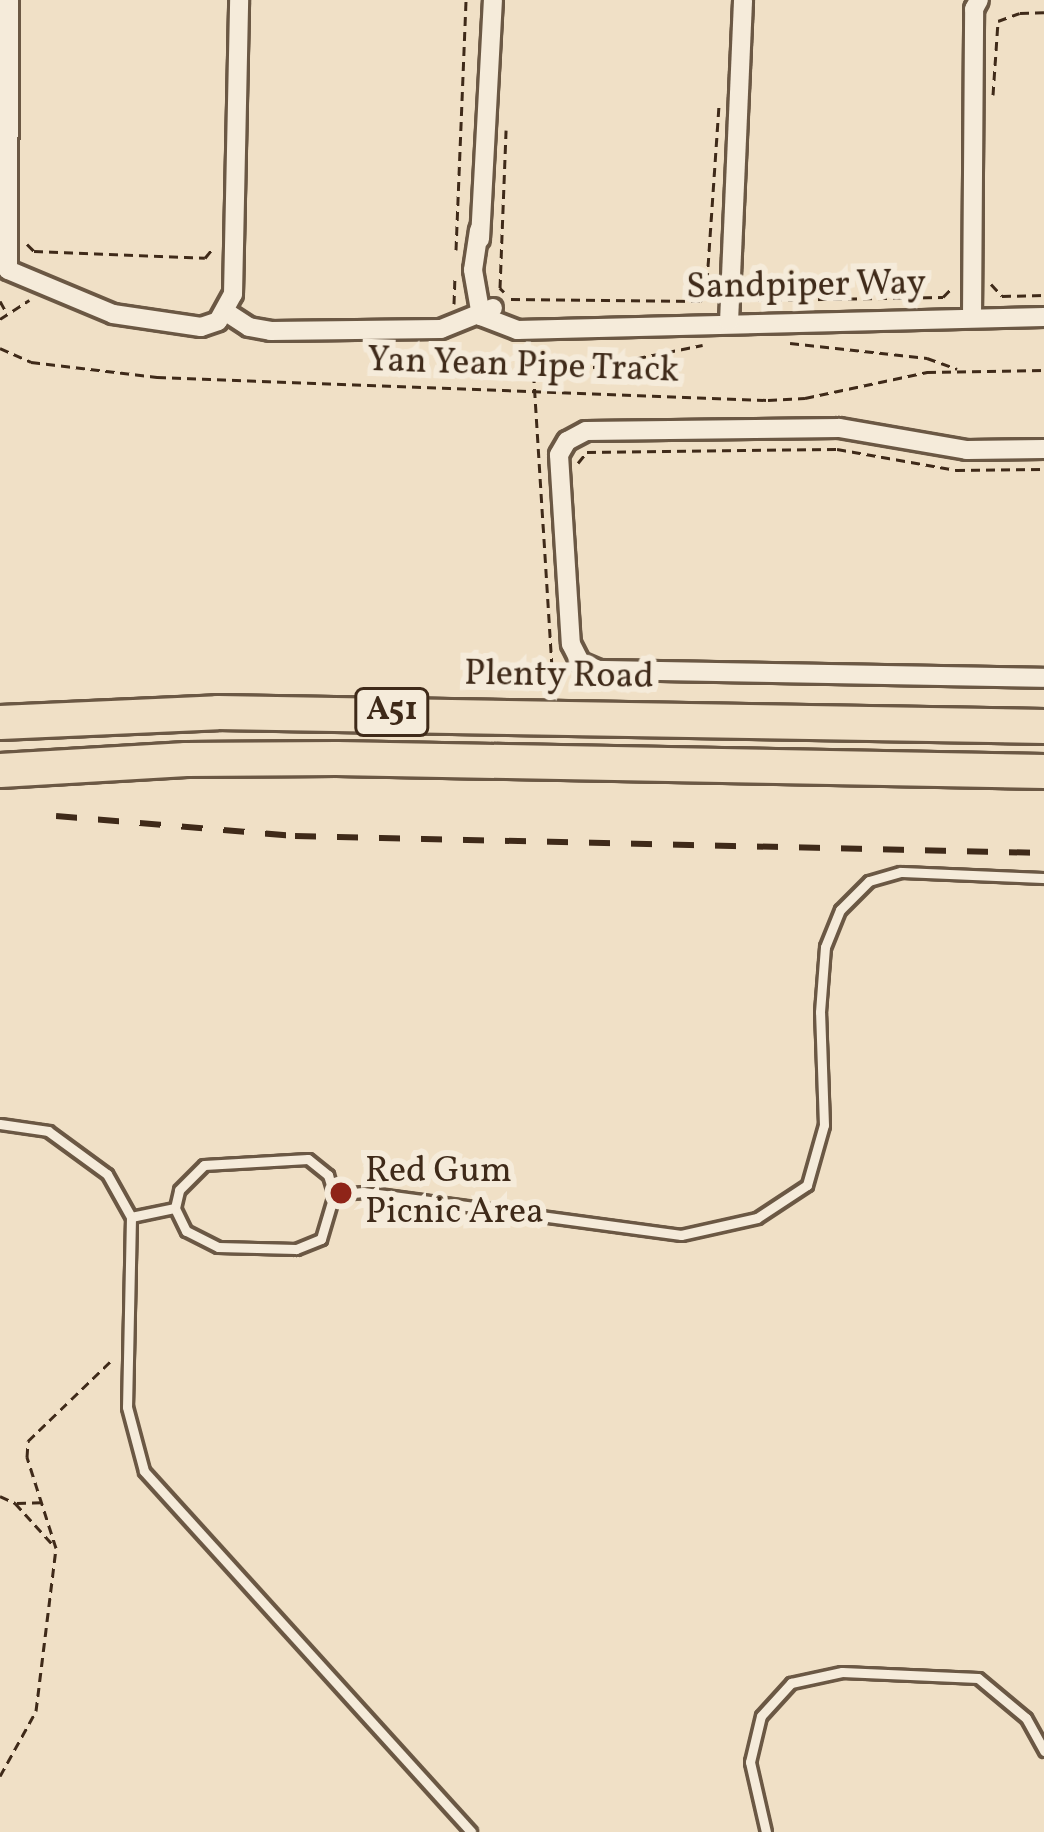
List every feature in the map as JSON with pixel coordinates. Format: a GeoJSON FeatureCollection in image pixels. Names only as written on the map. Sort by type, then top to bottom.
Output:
{"type":"FeatureCollection","features":[{"type":"Feature","properties":{"kind":"highway","name":"Plenty Road"},"geometry":{"type":"LineString","coordinates":[[0,722],[239,712],[1044,726]]}},
{"type":"Feature","properties":{"kind":"highway","name":"A51"},"geometry":{"type":"LineString","coordinates":[[0,770],[186,759],[336,758],[1044,771]]}},
{"type":"Feature","properties":{"kind":"street"},"geometry":{"type":"LineString","coordinates":[[9,0],[2,227],[8,270],[34,285],[113,314],[166,325],[211,325],[226,312],[233,294],[238,0]]}},
{"type":"Feature","properties":{"kind":"street"},"geometry":{"type":"LineString","coordinates":[[483,0],[488,39]]}},
{"type":"Feature","properties":{"kind":"street"},"geometry":{"type":"LineString","coordinates":[[226,312],[249,327],[271,331],[457,325],[487,312],[473,270],[493,0]]}},
{"type":"Feature","properties":{"kind":"street"},"geometry":{"type":"LineString","coordinates":[[729,322],[743,0]]}},
{"type":"Feature","properties":{"kind":"street"},"geometry":{"type":"LineString","coordinates":[[972,317],[974,10],[980,0]]}},
{"type":"Feature","properties":{"kind":"street","name":"Sandpiper Way"},"geometry":{"type":"LineString","coordinates":[[487,312],[518,330],[570,325],[1044,317]]}},
{"type":"Feature","properties":{"kind":"street","name":"Plenty Road"},"geometry":{"type":"LineString","coordinates":[[1044,449],[968,450],[839,428],[586,431],[567,441],[559,455],[571,644],[580,662],[599,670],[1044,678]]}},
{"type":"Feature","properties":{"kind":"lane"},"geometry":{"type":"LineString","coordinates":[[334,1195],[363,1192],[680,1235],[757,1218],[807,1185],[824,1125],[823,969],[825,947],[840,910],[869,881],[901,872],[1044,878]]}},
{"type":"Feature","properties":{"kind":"lane"},"geometry":{"type":"LineString","coordinates":[[0,1124],[48,1131],[107,1174],[130,1217],[127,1406],[144,1471],[470,1832]]}},
{"type":"Feature","properties":{"kind":"lane"},"geometry":{"type":"LineString","coordinates":[[308,1159],[328,1175],[334,1195],[321,1239],[296,1249],[218,1247],[186,1231],[175,1208],[178,1190],[204,1166],[308,1159]]}},
{"type":"Feature","properties":{"kind":"lane"},"geometry":{"type":"LineString","coordinates":[[130,1217],[175,1208]]}},
{"type":"Feature","properties":{"kind":"lane"},"geometry":{"type":"LineString","coordinates":[[766,1832],[750,1762],[760,1716],[791,1683],[842,1672],[978,1678],[1026,1718],[1044,1750]]}},
{"type":"Feature","properties":{"kind":"path"},"geometry":{"type":"LineString","coordinates":[[456,249],[466,0]]}},
{"type":"Feature","properties":{"kind":"path"},"geometry":{"type":"LineString","coordinates":[[993,102],[998,22],[1020,13],[1044,12]]}},
{"type":"Feature","properties":{"kind":"path"},"geometry":{"type":"LineString","coordinates":[[507,112],[500,288],[514,303],[700,301],[710,291],[719,89]]}},
{"type":"Feature","properties":{"kind":"path"},"geometry":{"type":"LineString","coordinates":[[24,242],[34,251],[205,258],[215,247]]}},
{"type":"Feature","properties":{"kind":"path"},"geometry":{"type":"LineString","coordinates":[[992,263],[991,286],[1002,296],[1044,295]]}},
{"type":"Feature","properties":{"kind":"path"},"geometry":{"type":"LineString","coordinates":[[751,270],[750,292],[758,300],[944,297],[953,286]]}},
{"type":"Feature","properties":{"kind":"path"},"geometry":{"type":"LineString","coordinates":[[455,272],[457,325]]}},
{"type":"Feature","properties":{"kind":"path"},"geometry":{"type":"LineString","coordinates":[[0,320],[29,300],[34,285]]}},
{"type":"Feature","properties":{"kind":"path"},"geometry":{"type":"LineString","coordinates":[[0,301],[6,314]]}},
{"type":"Feature","properties":{"kind":"path"},"geometry":{"type":"LineString","coordinates":[[776,342],[927,358],[958,370]]}},
{"type":"Feature","properties":{"kind":"path"},"geometry":{"type":"LineString","coordinates":[[552,667],[534,379],[718,343]]}},
{"type":"Feature","properties":{"kind":"path","name":"Yan Yean Pipe Track"},"geometry":{"type":"LineString","coordinates":[[0,348],[31,362],[157,377],[805,398],[958,370],[1044,370]]}},
{"type":"Feature","properties":{"kind":"path"},"geometry":{"type":"LineString","coordinates":[[579,483],[578,462],[587,452],[837,448],[956,470],[1044,469]]}},
{"type":"Feature","properties":{"kind":"path"},"geometry":{"type":"LineString","coordinates":[[0,1776],[36,1711],[56,1548],[28,1441],[128,1345]]}},
{"type":"Feature","properties":{"kind":"path"},"geometry":{"type":"LineString","coordinates":[[0,1496],[15,1503],[56,1548]]}},
{"type":"Feature","properties":{"kind":"path"},"geometry":{"type":"LineString","coordinates":[[15,1503],[42,1502]]}},
{"type":"Feature","properties":{"kind":"railway"},"geometry":{"type":"LineString","coordinates":[[56,816],[295,836],[1044,853]]}},
{"type":"Feature","properties":{"kind":"place","name":"Red Gum Picnic Area"},"geometry":{"type":"Point","coordinates":[341,1193]}}]}
